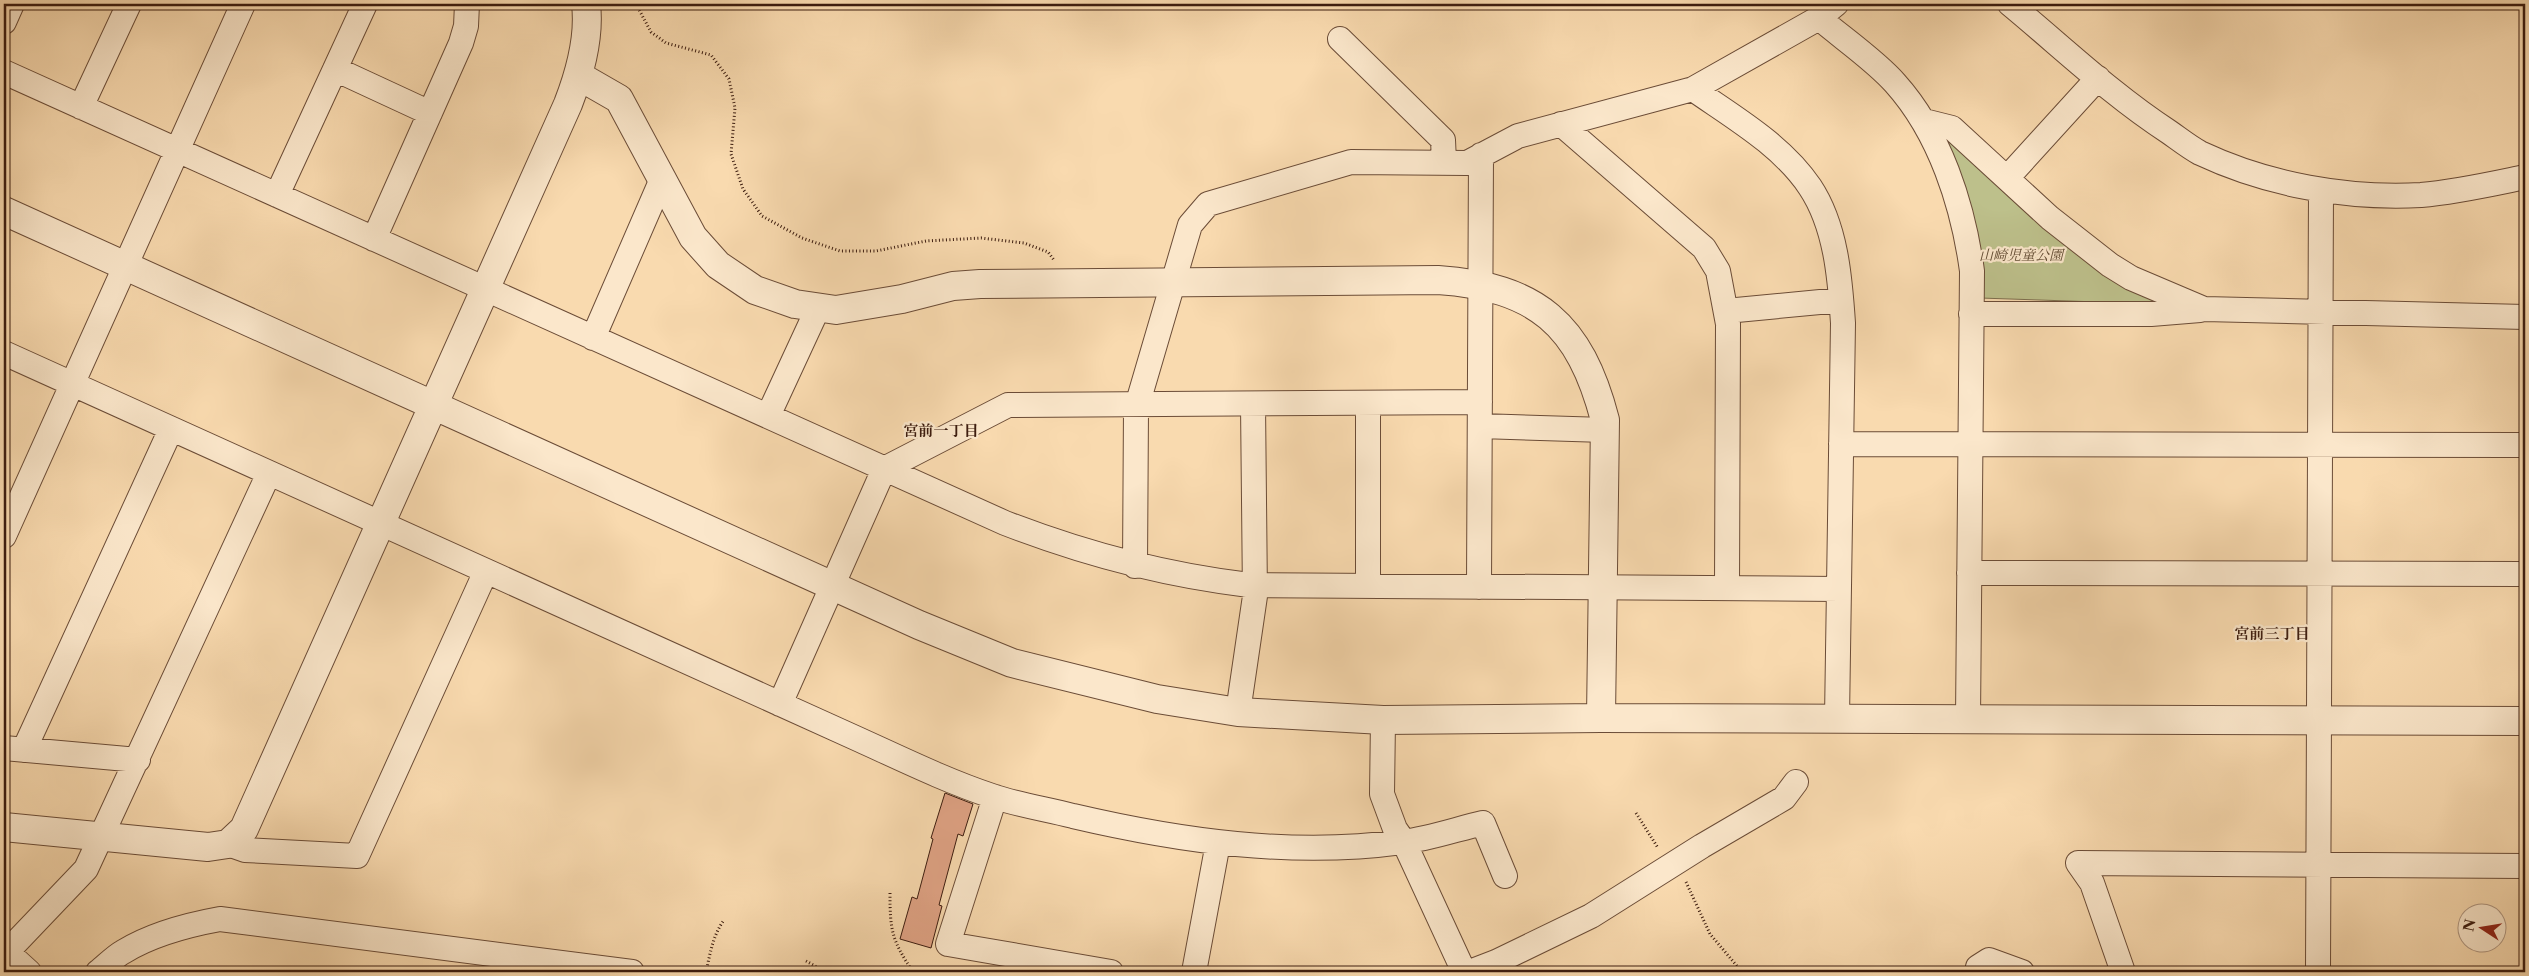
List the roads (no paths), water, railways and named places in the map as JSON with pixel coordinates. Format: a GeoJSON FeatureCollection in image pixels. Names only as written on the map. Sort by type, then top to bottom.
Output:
{"type":"FeatureCollection","features":[{"type":"Feature","properties":{"kind":"street"},"geometry":{"type":"LineString","coordinates":[[4,22],[12,4]]}},
{"type":"Feature","properties":{"kind":"street"},"geometry":{"type":"LineString","coordinates":[[81,107],[129,4]]}},
{"type":"Feature","properties":{"kind":"street"},"geometry":{"type":"LineString","coordinates":[[4,536],[243,4]]}},
{"type":"Feature","properties":{"kind":"street"},"geometry":{"type":"LineString","coordinates":[[277,195],[365,4]]}},
{"type":"Feature","properties":{"kind":"street"},"geometry":{"type":"LineString","coordinates":[[374,239],[461,44],[466,26],[467,4]]}},
{"type":"Feature","properties":{"kind":"street"},"geometry":{"type":"LineString","coordinates":[[228,844],[244,829],[486,289],[579,76],[586,38],[586,4]]}},
{"type":"Feature","properties":{"kind":"street"},"geometry":{"type":"LineString","coordinates":[[2010,4],[2141,114],[2200,152],[2260,176],[2321,190],[2367,195],[2421,195],[2472,188],[2525,177]]}},
{"type":"Feature","properties":{"kind":"street"},"geometry":{"type":"LineString","coordinates":[[1135,566],[1138,404],[1190,225],[1208,204],[1351,162],[1467,163],[1518,136],[1693,89],[1827,11],[1894,82],[1924,121],[1947,175],[1966,231],[1972,271],[1968,719]]}},
{"type":"Feature","properties":{"kind":"street"},"geometry":{"type":"LineString","coordinates":[[1340,39],[1443,140],[1444,162]]}},
{"type":"Feature","properties":{"kind":"street"},"geometry":{"type":"LineString","coordinates":[[335,69],[430,113]]}},
{"type":"Feature","properties":{"kind":"street"},"geometry":{"type":"LineString","coordinates":[[4,72],[884,469],[1005,523],[1067,547],[1135,566],[1195,579],[1255,585],[1839,589]]}},
{"type":"Feature","properties":{"kind":"street"},"geometry":{"type":"LineString","coordinates":[[579,76],[619,99],[693,237],[718,265],[755,290],[795,304],[836,310],[902,299],[953,286],[1072,283],[1438,280],[1481,285],[1527,300],[1547,314],[1565,333],[1584,358],[1597,387],[1605,420],[1601,718]]}},
{"type":"Feature","properties":{"kind":"street"},"geometry":{"type":"LineString","coordinates":[[2007,178],[2098,78]]}},
{"type":"Feature","properties":{"kind":"street"},"geometry":{"type":"LineString","coordinates":[[1693,89],[1760,137],[1789,162],[1810,187],[1828,227],[1837,259],[1841,300],[1837,718]]}},
{"type":"Feature","properties":{"kind":"street"},"geometry":{"type":"LineString","coordinates":[[1924,121],[1952,128],[2050,218],[2110,265],[2132,278],[2204,309]]}},
{"type":"Feature","properties":{"kind":"street"},"geometry":{"type":"LineString","coordinates":[[1561,124],[1704,248],[1718,271],[1726,310],[1727,588]]}},
{"type":"Feature","properties":{"kind":"street"},"geometry":{"type":"LineString","coordinates":[[1479,587],[1481,156]]}},
{"type":"Feature","properties":{"kind":"street"},"geometry":{"type":"LineString","coordinates":[[593,338],[662,179]]}},
{"type":"Feature","properties":{"kind":"street"},"geometry":{"type":"LineString","coordinates":[[2318,972],[2318,574],[2321,190]]}},
{"type":"Feature","properties":{"kind":"street"},"geometry":{"type":"LineString","coordinates":[[4,211],[919,625],[1012,663],[1157,699],[1238,712],[1383,720],[1837,718],[2525,721]]}},
{"type":"Feature","properties":{"kind":"street"},"geometry":{"type":"LineString","coordinates":[[1726,310],[1841,300]]}},
{"type":"Feature","properties":{"kind":"street"},"geometry":{"type":"LineString","coordinates":[[768,416],[818,308]]}},
{"type":"Feature","properties":{"kind":"street"},"geometry":{"type":"LineString","coordinates":[[1971,314],[2151,314],[2204,309],[2525,317]]}},
{"type":"Feature","properties":{"kind":"street"},"geometry":{"type":"LineString","coordinates":[[4,353],[780,704],[960,784],[995,797],[1148,833],[1218,843],[1299,847],[1357,846],[1404,842],[1483,823],[1505,876]]}},
{"type":"Feature","properties":{"kind":"street"},"geometry":{"type":"LineString","coordinates":[[780,704],[884,469],[1008,405],[1480,402]]}},
{"type":"Feature","properties":{"kind":"street"},"geometry":{"type":"LineString","coordinates":[[1368,403],[1368,586]]}},
{"type":"Feature","properties":{"kind":"street"},"geometry":{"type":"LineString","coordinates":[[1238,712],[1255,585],[1253,404]]}},
{"type":"Feature","properties":{"kind":"street"},"geometry":{"type":"LineString","coordinates":[[1480,426],[1605,430]]}},
{"type":"Feature","properties":{"kind":"street"},"geometry":{"type":"LineString","coordinates":[[138,760],[14,749],[171,429]]}},
{"type":"Feature","properties":{"kind":"street"},"geometry":{"type":"LineString","coordinates":[[1841,444],[2525,446]]}},
{"type":"Feature","properties":{"kind":"street"},"geometry":{"type":"LineString","coordinates":[[29,972],[5,953],[86,869],[103,836],[269,473]]}},
{"type":"Feature","properties":{"kind":"street"},"geometry":{"type":"LineString","coordinates":[[4,827],[208,846],[228,844],[245,850],[357,856],[486,571]]}},
{"type":"Feature","properties":{"kind":"street"},"geometry":{"type":"LineString","coordinates":[[1969,573],[2525,574]]}},
{"type":"Feature","properties":{"kind":"street"},"geometry":{"type":"LineString","coordinates":[[1383,720],[1382,794],[1395,829],[1404,842],[1464,972]]}},
{"type":"Feature","properties":{"kind":"street"},"geometry":{"type":"LineString","coordinates":[[1470,972],[1496,962],[1591,916],[1784,798],[1796,782]]}},
{"type":"Feature","properties":{"kind":"street"},"geometry":{"type":"LineString","coordinates":[[995,797],[948,944],[1111,972]]}},
{"type":"Feature","properties":{"kind":"street"},"geometry":{"type":"LineString","coordinates":[[1194,972],[1218,843]]}},
{"type":"Feature","properties":{"kind":"street"},"geometry":{"type":"LineString","coordinates":[[2123,972],[2092,883],[2078,863],[2525,866]]}},
{"type":"Feature","properties":{"kind":"street"},"geometry":{"type":"LineString","coordinates":[[98,972],[122,952],[154,937],[190,924],[220,919],[632,972]]}},
{"type":"Feature","properties":{"kind":"street"},"geometry":{"type":"LineString","coordinates":[[1977,972],[1978,967],[1989,960],[2022,972]]}},
{"type":"Feature","properties":{"kind":"district","name":"宮前一丁目"},"geometry":{"type":"Point","coordinates":[941,431]}},
{"type":"Feature","properties":{"kind":"district","name":"宮前三丁目"},"geometry":{"type":"Point","coordinates":[2272,634]}},
{"type":"Feature","properties":{"kind":"park label","name":"山崎児童公園"},"geometry":{"type":"Point","coordinates":[2021,255]}}]}
